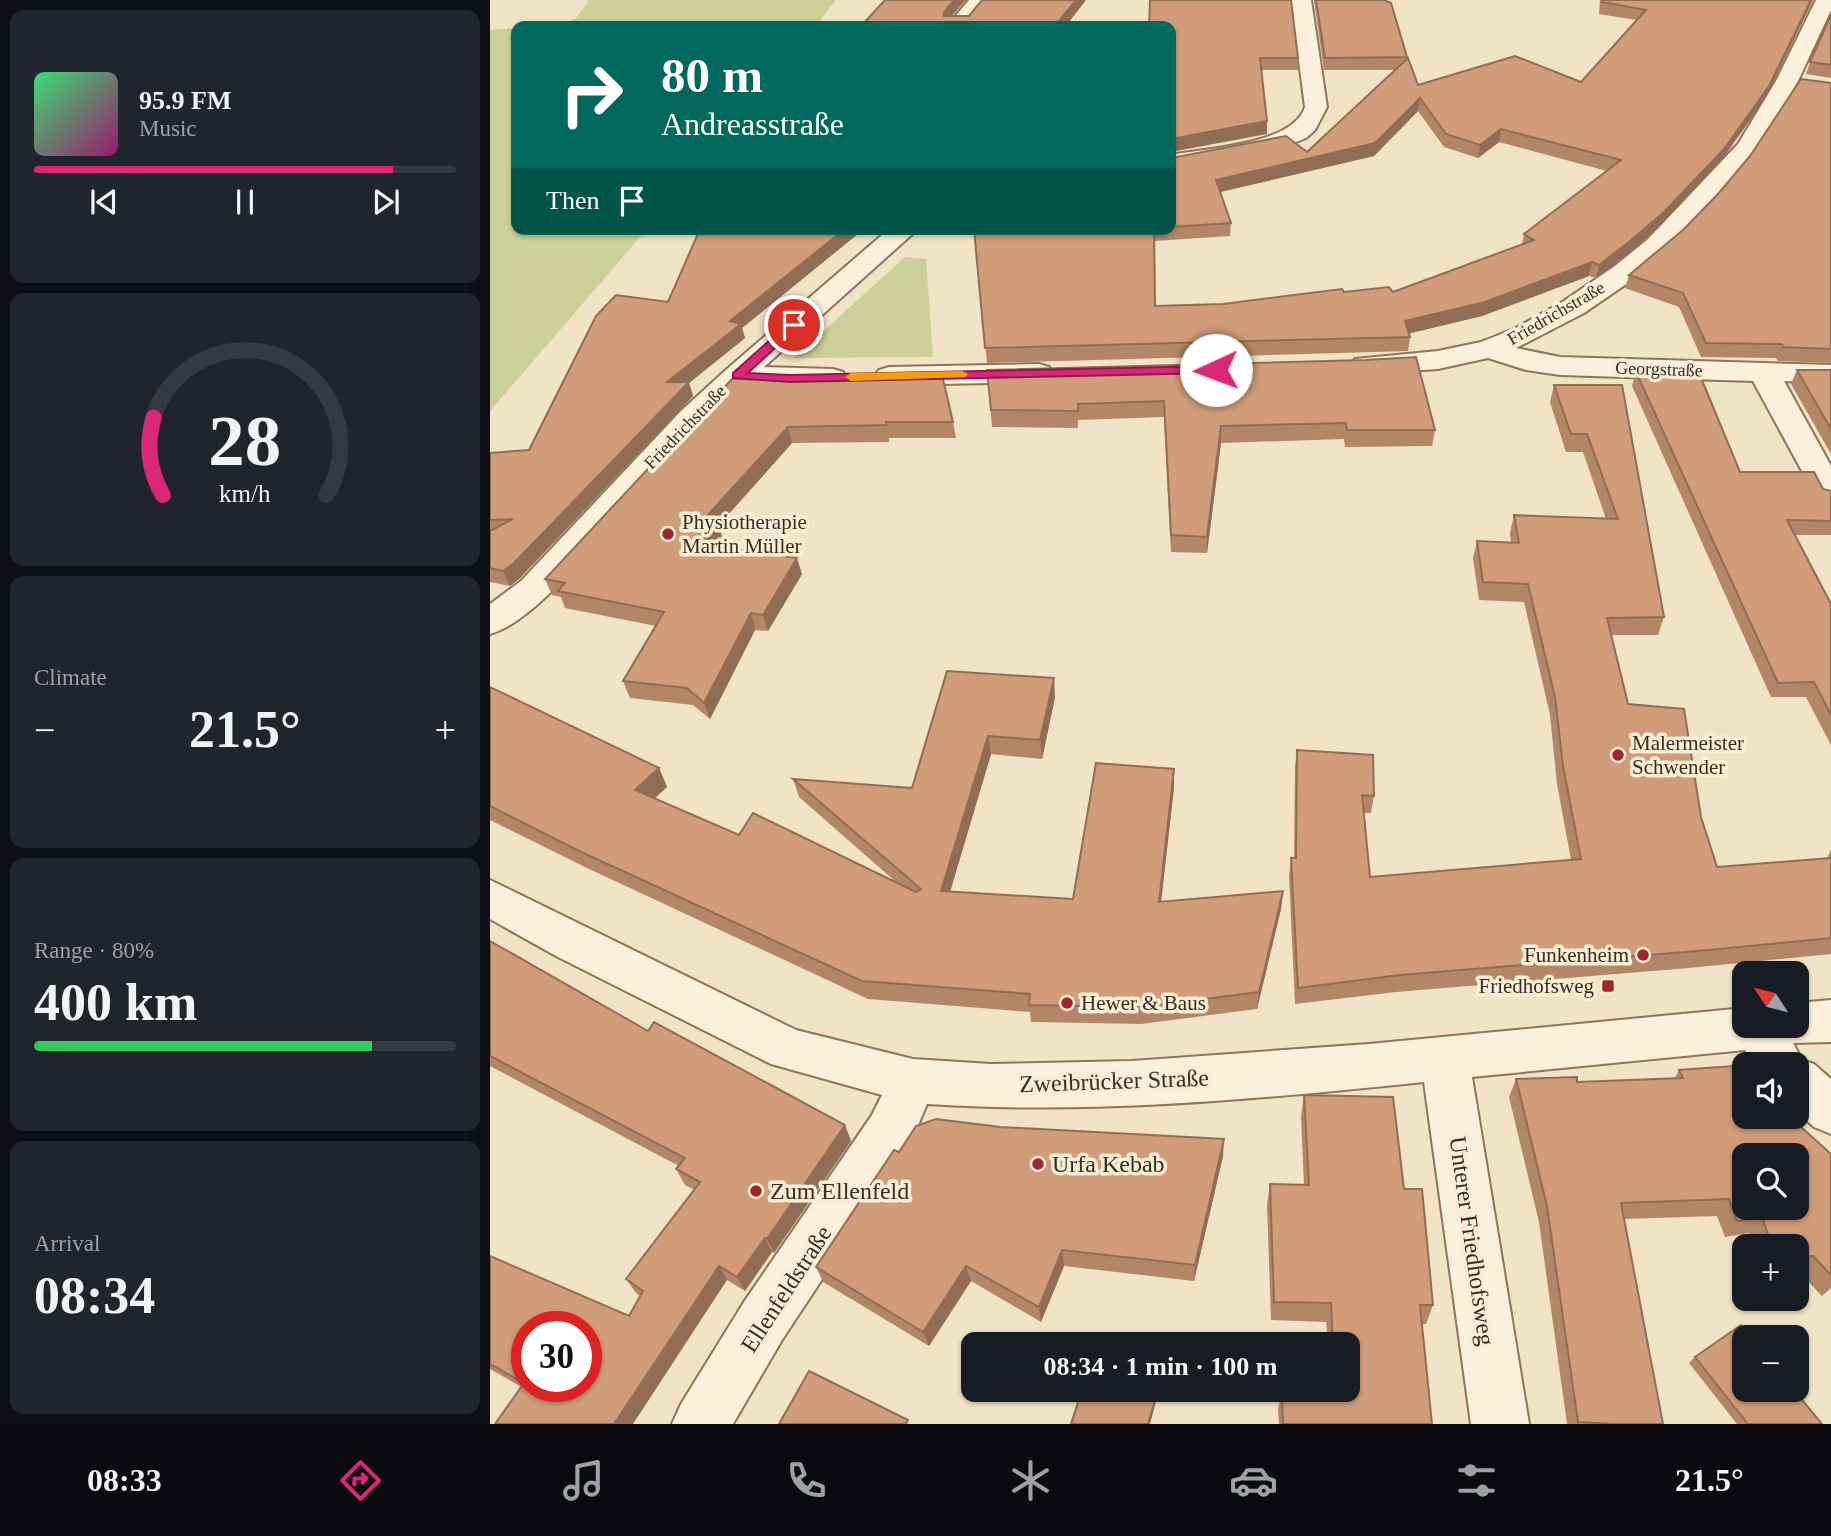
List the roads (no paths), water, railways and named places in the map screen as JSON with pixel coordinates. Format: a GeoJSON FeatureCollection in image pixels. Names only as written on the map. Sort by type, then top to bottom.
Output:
{"type":"FeatureCollection","features":[{"type":"Feature","properties":{"kind":"street"},"geometry":{"type":"LineString","coordinates":[[961,21],[980,0]]}},
{"type":"Feature","properties":{"kind":"street"},"geometry":{"type":"LineString","coordinates":[[1176,161],[1274,141],[1297,133],[1313,120],[1316,107],[1301,0]]}},
{"type":"Feature","properties":{"kind":"street","name":"Friedrichstraße"},"geometry":{"type":"LineString","coordinates":[[1339,366],[1438,360],[1489,349],[1526,334],[1574,307],[1625,272],[1657,246],[1747,148],[1798,82],[1826,0]]}},
{"type":"Feature","properties":{"kind":"street"},"geometry":{"type":"LineString","coordinates":[[737,376],[898,235]]}},
{"type":"Feature","properties":{"kind":"street","name":"Georgstraße"},"geometry":{"type":"LineString","coordinates":[[1489,349],[1526,361],[1560,366],[1831,374]]}},
{"type":"Feature","properties":{"kind":"street","name":"Friedrichstraße"},"geometry":{"type":"LineString","coordinates":[[490,622],[533,589],[692,418],[737,376],[790,379],[1067,373]]}},
{"type":"Feature","properties":{"kind":"street"},"geometry":{"type":"LineString","coordinates":[[1764,373],[1831,495]]}},
{"type":"Feature","properties":{"kind":"street","name":"Zweibrücker Straße"},"geometry":{"type":"LineString","coordinates":[[490,898],[572,943],[788,1049],[913,1081],[991,1086],[1132,1083],[1734,1038]]}},
{"type":"Feature","properties":{"kind":"street","name":"Zweibrücker Straße"},"geometry":{"type":"LineString","coordinates":[[1810,1026],[1831,1021]]}},
{"type":"Feature","properties":{"kind":"street","name":"Unterer Friedhofsweg"},"geometry":{"type":"LineString","coordinates":[[1445,1058],[1500,1424]]}},
{"type":"Feature","properties":{"kind":"street","name":"Ellenfeldstraße"},"geometry":{"type":"LineString","coordinates":[[701,1424],[763,1321],[890,1132],[913,1081]]}},
{"type":"Feature","properties":{"kind":"street"},"geometry":{"type":"LineString","coordinates":[[1809,1091],[1831,1111]]}},
{"type":"Feature","properties":{"kind":"place","name":"Physiotherapie Martin Müller"},"geometry":{"type":"Point","coordinates":[668,534]}},
{"type":"Feature","properties":{"kind":"place","name":"Malermeister Schwender"},"geometry":{"type":"Point","coordinates":[1618,755]}},
{"type":"Feature","properties":{"kind":"place","name":"Funkenheim"},"geometry":{"type":"Point","coordinates":[1643,955]}},
{"type":"Feature","properties":{"kind":"place","name":"Friedhofsweg"},"geometry":{"type":"Point","coordinates":[1608,986]}},
{"type":"Feature","properties":{"kind":"place","name":"Hewer & Baus"},"geometry":{"type":"Point","coordinates":[1067,1003]}},
{"type":"Feature","properties":{"kind":"place","name":"Urfa Kebab"},"geometry":{"type":"Point","coordinates":[1038,1164]}},
{"type":"Feature","properties":{"kind":"place","name":"Zum Ellenfeld"},"geometry":{"type":"Point","coordinates":[756,1191]}}]}
